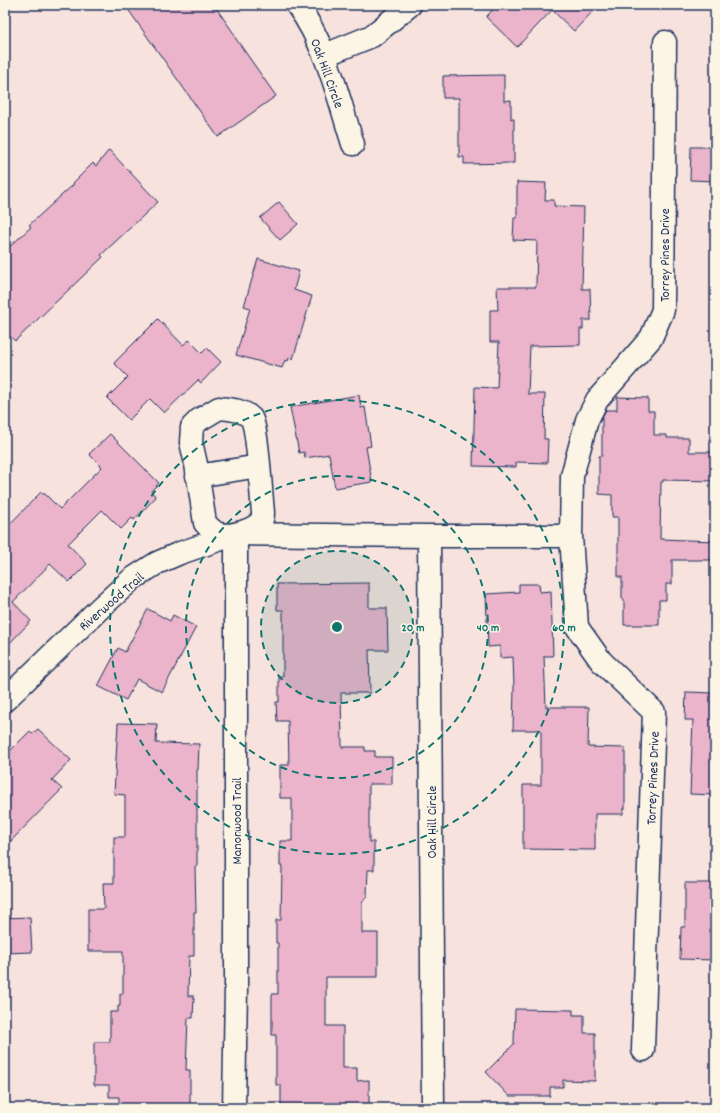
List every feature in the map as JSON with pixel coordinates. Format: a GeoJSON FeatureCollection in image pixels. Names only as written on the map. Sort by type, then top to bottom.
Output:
{"type":"FeatureCollection","features":[{"type":"Feature","properties":{"kind":"street","name":"Oak Hill Circle"},"geometry":{"type":"LineString","coordinates":[[298,5],[325,55],[353,144]]}},
{"type":"Feature","properties":{"kind":"street"},"geometry":{"type":"LineString","coordinates":[[325,55],[372,36],[410,5]]}},
{"type":"Feature","properties":{"kind":"street","name":"Torrey Pines Drive"},"geometry":{"type":"LineString","coordinates":[[643,1050],[654,712],[601,661],[577,627],[570,536],[572,476],[587,420],[597,400],[651,338],[663,310],[665,42]]}},
{"type":"Feature","properties":{"kind":"street"},"geometry":{"type":"LineString","coordinates":[[219,408],[231,409],[247,414],[252,420],[256,435],[259,466],[263,512],[262,520],[253,528],[236,534],[220,534],[210,529],[204,522],[196,464],[191,442],[192,427],[199,420],[219,408]]}},
{"type":"Feature","properties":{"kind":"street"},"geometry":{"type":"LineString","coordinates":[[197,476],[259,466]]}},
{"type":"Feature","properties":{"kind":"street","name":"Riverwood Trail"},"geometry":{"type":"LineString","coordinates":[[5,700],[100,608],[132,580],[157,563],[180,553],[236,534],[429,536]]}},
{"type":"Feature","properties":{"kind":"street","name":"Manorwood Trail"},"geometry":{"type":"LineString","coordinates":[[234,1108],[236,989],[236,534]]}},
{"type":"Feature","properties":{"kind":"street","name":"Oak Hill Circle"},"geometry":{"type":"LineString","coordinates":[[429,536],[433,1108]]}},
{"type":"Feature","properties":{"kind":"street"},"geometry":{"type":"LineString","coordinates":[[429,536],[570,536]]}},
{"type":"Feature","properties":{"kind":"building"},"geometry":{"type":"Polygon","coordinates":[[[125,5],[214,5],[276,96],[218,137],[125,5]]]}},
{"type":"Feature","properties":{"kind":"building"},"geometry":{"type":"Polygon","coordinates":[[[497,5],[599,5],[574,31],[552,10],[517,47],[486,17],[497,5]]]}},
{"type":"Feature","properties":{"kind":"building"},"geometry":{"type":"Polygon","coordinates":[[[504,75],[504,101],[511,100],[511,119],[514,119],[514,163],[464,164],[464,157],[459,157],[459,98],[443,98],[443,76],[504,75]]]}},
{"type":"Feature","properties":{"kind":"building"},"geometry":{"type":"Polygon","coordinates":[[[691,147],[715,147],[715,181],[690,180],[691,147]]]}},
{"type":"Feature","properties":{"kind":"building"},"geometry":{"type":"Polygon","coordinates":[[[109,150],[158,202],[101,255],[103,257],[15,341],[5,331],[5,251],[31,227],[29,225],[74,184],[73,183],[93,163],[96,166],[109,150]]]}},
{"type":"Feature","properties":{"kind":"building"},"geometry":{"type":"Polygon","coordinates":[[[517,182],[546,183],[545,200],[554,200],[554,206],[584,207],[582,289],[590,289],[591,320],[583,320],[583,329],[580,329],[580,345],[530,346],[528,394],[545,394],[544,439],[548,439],[547,463],[516,462],[516,467],[473,466],[475,387],[497,388],[499,342],[490,342],[490,310],[498,310],[497,287],[536,287],[537,241],[513,240],[514,218],[517,218],[517,182]]]}},
{"type":"Feature","properties":{"kind":"building"},"geometry":{"type":"Polygon","coordinates":[[[279,202],[298,224],[280,240],[260,218],[279,202]]]}},
{"type":"Feature","properties":{"kind":"building"},"geometry":{"type":"Polygon","coordinates":[[[258,259],[299,271],[294,290],[312,296],[293,359],[289,358],[288,361],[285,360],[282,368],[236,355],[250,308],[244,306],[258,259]]]}},
{"type":"Feature","properties":{"kind":"building"},"geometry":{"type":"Polygon","coordinates":[[[158,319],[183,345],[189,340],[202,353],[207,348],[221,362],[201,383],[198,380],[164,413],[150,399],[129,420],[107,398],[128,377],[114,363],[158,319]]]}},
{"type":"Feature","properties":{"kind":"building"},"geometry":{"type":"Polygon","coordinates":[[[359,395],[361,408],[365,407],[371,446],[366,447],[372,482],[335,488],[329,454],[305,458],[304,452],[299,453],[290,407],[359,395]]]}},
{"type":"Feature","properties":{"kind":"building"},"geometry":{"type":"Polygon","coordinates":[[[617,397],[648,398],[648,411],[654,411],[654,435],[667,435],[667,438],[689,438],[689,452],[715,452],[715,481],[663,480],[663,482],[661,482],[660,539],[715,541],[715,560],[672,560],[672,584],[666,584],[666,600],[659,600],[659,625],[624,625],[622,577],[618,577],[618,517],[612,517],[612,495],[599,494],[599,456],[602,456],[602,417],[606,410],[617,410],[617,397]]]}},
{"type":"Feature","properties":{"kind":"building"},"geometry":{"type":"Polygon","coordinates":[[[110,434],[159,483],[151,491],[156,497],[134,520],[132,518],[121,529],[102,510],[68,544],[87,564],[69,582],[50,564],[13,602],[31,621],[5,648],[5,529],[41,492],[60,509],[102,467],[89,454],[110,434]]]}},
{"type":"Feature","properties":{"kind":"building"},"geometry":{"type":"Polygon","coordinates":[[[369,583],[369,608],[387,608],[388,650],[369,650],[370,693],[341,693],[342,747],[365,747],[365,751],[375,751],[375,757],[392,757],[392,784],[369,784],[369,842],[374,842],[374,870],[368,870],[367,896],[362,903],[362,933],[378,933],[378,977],[326,977],[326,1026],[343,1026],[343,1068],[357,1068],[357,1081],[369,1080],[369,1108],[281,1108],[281,1085],[276,1085],[276,1035],[272,1035],[272,994],[278,994],[278,943],[276,943],[276,920],[281,920],[282,866],[280,866],[280,841],[292,841],[292,798],[280,798],[280,765],[289,765],[288,721],[277,721],[276,702],[279,702],[279,677],[283,677],[283,610],[277,610],[277,584],[369,583]]]}},
{"type":"Feature","properties":{"kind":"building"},"geometry":{"type":"Polygon","coordinates":[[[519,584],[539,584],[540,592],[551,591],[553,656],[544,656],[546,707],[589,707],[588,747],[625,748],[625,809],[623,809],[623,814],[595,814],[595,850],[523,849],[523,785],[541,785],[541,730],[513,730],[513,657],[500,658],[500,646],[488,647],[486,594],[519,592],[519,584]]]}},
{"type":"Feature","properties":{"kind":"building"},"geometry":{"type":"Polygon","coordinates":[[[148,609],[170,621],[173,615],[196,627],[162,692],[137,679],[126,700],[98,686],[118,648],[125,652],[148,609]]]}},
{"type":"Feature","properties":{"kind":"building"},"geometry":{"type":"Polygon","coordinates":[[[686,692],[715,693],[715,795],[690,794],[693,720],[685,720],[686,692]]]}},
{"type":"Feature","properties":{"kind":"building"},"geometry":{"type":"Polygon","coordinates":[[[118,723],[157,724],[156,743],[199,744],[197,770],[197,866],[195,866],[196,912],[194,912],[194,956],[189,956],[188,996],[194,996],[193,1018],[188,1018],[186,1070],[190,1070],[190,1108],[119,1108],[119,1097],[109,1097],[109,1085],[94,1085],[94,1042],[110,1042],[110,1012],[118,1012],[118,1006],[120,1006],[120,994],[123,994],[123,951],[88,951],[88,909],[104,909],[103,883],[114,883],[114,837],[125,837],[125,795],[114,794],[118,723]]]}},
{"type":"Feature","properties":{"kind":"building"},"geometry":{"type":"Polygon","coordinates":[[[38,729],[71,760],[52,780],[62,789],[5,847],[5,756],[30,731],[32,734],[38,729]]]}},
{"type":"Feature","properties":{"kind":"building"},"geometry":{"type":"Polygon","coordinates":[[[685,883],[715,883],[715,960],[680,959],[681,927],[685,927],[685,883]]]}},
{"type":"Feature","properties":{"kind":"building"},"geometry":{"type":"Polygon","coordinates":[[[30,917],[32,952],[5,953],[5,918],[30,917]]]}},
{"type":"Feature","properties":{"kind":"building"},"geometry":{"type":"Polygon","coordinates":[[[515,1009],[573,1010],[573,1015],[584,1015],[584,1033],[595,1033],[595,1081],[563,1080],[563,1087],[550,1087],[550,1096],[509,1096],[486,1072],[514,1044],[515,1009]]]}}]}
